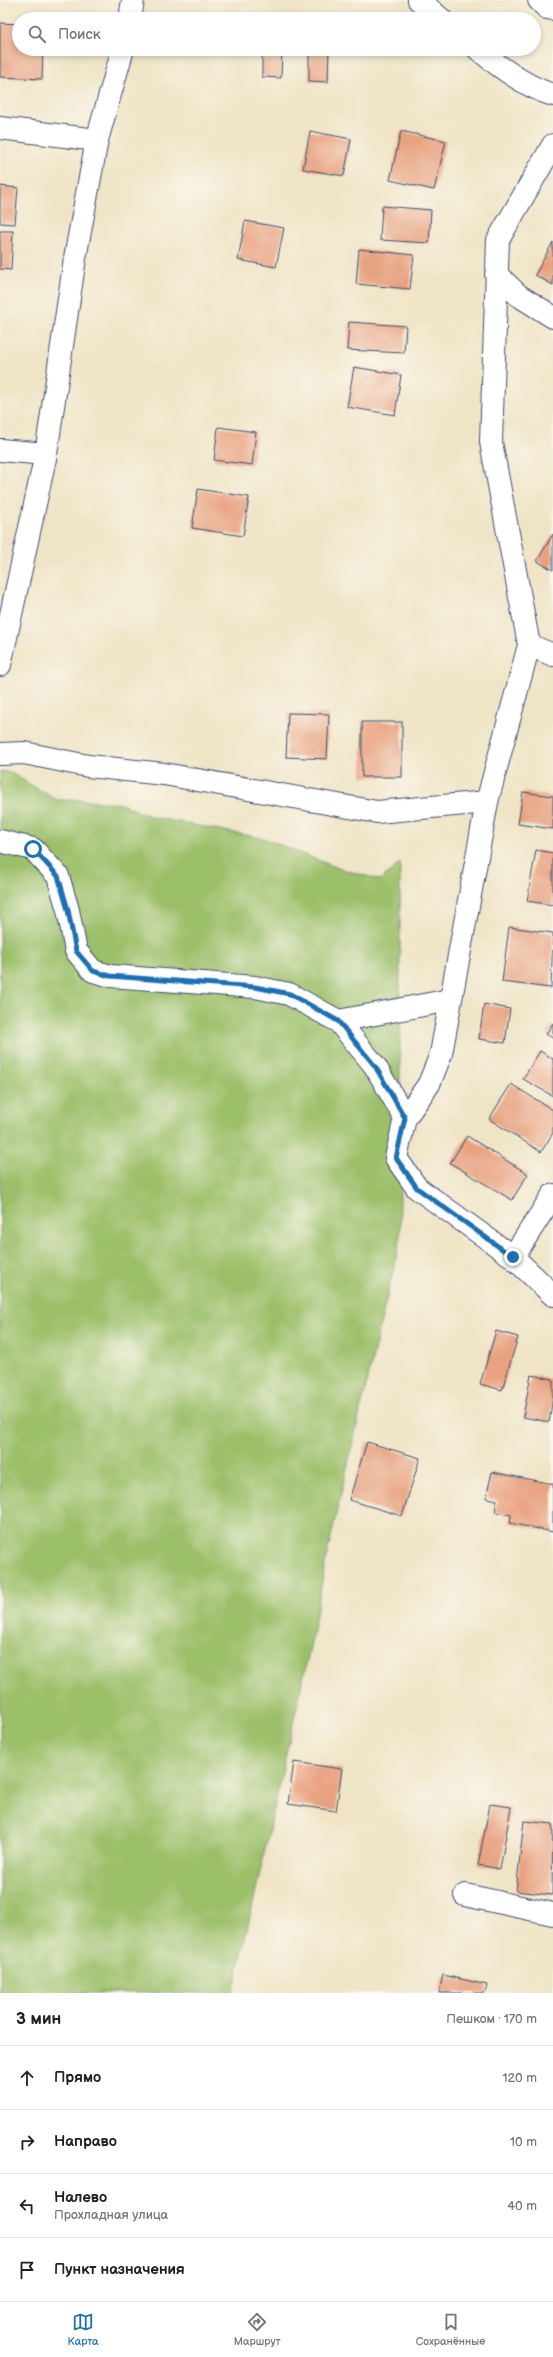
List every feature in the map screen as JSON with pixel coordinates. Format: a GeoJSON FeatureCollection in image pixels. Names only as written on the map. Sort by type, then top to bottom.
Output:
{"type":"FeatureCollection","features":[{"type":"Feature","properties":{"kind":"street"},"geometry":{"type":"LineString","coordinates":[[131,12],[133,0]]}},
{"type":"Feature","properties":{"kind":"street"},"geometry":{"type":"LineString","coordinates":[[418,0],[433,12]]}},
{"type":"Feature","properties":{"kind":"street"},"geometry":{"type":"LineString","coordinates":[[539,0],[547,8],[553,9]]}},
{"type":"Feature","properties":{"kind":"street"},"geometry":{"type":"LineString","coordinates":[[0,665],[46,454],[75,258],[97,140],[121,56]]}},
{"type":"Feature","properties":{"kind":"street"},"geometry":{"type":"LineString","coordinates":[[486,56],[542,92],[553,95]]}},
{"type":"Feature","properties":{"kind":"street"},"geometry":{"type":"LineString","coordinates":[[0,128],[97,140]]}},
{"type":"Feature","properties":{"kind":"street"},"geometry":{"type":"LineString","coordinates":[[553,145],[498,240],[496,274],[491,442],[529,646],[487,802],[441,1054],[429,1084],[405,1118],[396,1158],[417,1188],[513,1257],[553,1295]]}},
{"type":"Feature","properties":{"kind":"street"},"geometry":{"type":"LineString","coordinates":[[496,274],[518,295],[553,317]]}},
{"type":"Feature","properties":{"kind":"street"},"geometry":{"type":"LineString","coordinates":[[0,450],[46,454]]}},
{"type":"Feature","properties":{"kind":"street"},"geometry":{"type":"LineString","coordinates":[[529,646],[553,655]]}},
{"type":"Feature","properties":{"kind":"street"},"geometry":{"type":"LineString","coordinates":[[0,754],[24,753],[88,766],[164,774],[377,812],[487,802]]}},
{"type":"Feature","properties":{"kind":"street"},"geometry":{"type":"LineString","coordinates":[[0,841],[33,849],[58,876],[68,910],[76,951],[93,971],[110,976],[255,987],[290,994],[338,1021],[375,1066],[405,1118]]}},
{"type":"Feature","properties":{"kind":"street"},"geometry":{"type":"LineString","coordinates":[[338,1021],[450,1000]]}},
{"type":"Feature","properties":{"kind":"street"},"geometry":{"type":"LineString","coordinates":[[513,1257],[553,1195]]}},
{"type":"Feature","properties":{"kind":"street"},"geometry":{"type":"LineString","coordinates":[[465,1895],[553,1914]]}},
{"type":"Feature","properties":{"kind":"green space"},"geometry":{"type":"Polygon","coordinates":[[[0,771],[11,773],[57,800],[81,800],[121,804],[152,817],[266,839],[338,868],[380,880],[400,863],[400,1240],[327,1554],[310,1647],[233,1993],[0,1993],[0,771]]]}},
{"type":"Feature","properties":{"kind":"building"},"geometry":{"type":"Polygon","coordinates":[[[0,23],[12,24],[12,56],[43,56],[42,79],[0,77],[0,23]]]}},
{"type":"Feature","properties":{"kind":"building"},"geometry":{"type":"Polygon","coordinates":[[[262,56],[282,56],[281,78],[262,77],[262,56]]]}},
{"type":"Feature","properties":{"kind":"building"},"geometry":{"type":"Polygon","coordinates":[[[309,56],[329,56],[328,82],[309,81],[309,56]]]}},
{"type":"Feature","properties":{"kind":"building"},"geometry":{"type":"Polygon","coordinates":[[[310,131],[351,139],[344,176],[303,169],[310,131]]]}},
{"type":"Feature","properties":{"kind":"building"},"geometry":{"type":"Polygon","coordinates":[[[401,131],[446,141],[434,190],[390,180],[401,131]]]}},
{"type":"Feature","properties":{"kind":"building"},"geometry":{"type":"Polygon","coordinates":[[[0,186],[18,188],[15,224],[0,223],[0,186]]]}},
{"type":"Feature","properties":{"kind":"building"},"geometry":{"type":"Polygon","coordinates":[[[382,206],[431,210],[429,243],[380,240],[382,206]]]}},
{"type":"Feature","properties":{"kind":"building"},"geometry":{"type":"Polygon","coordinates":[[[245,221],[284,228],[276,267],[238,260],[245,221]]]}},
{"type":"Feature","properties":{"kind":"building"},"geometry":{"type":"Polygon","coordinates":[[[0,231],[13,231],[11,270],[0,269],[0,231]]]}},
{"type":"Feature","properties":{"kind":"building"},"geometry":{"type":"Polygon","coordinates":[[[553,242],[553,285],[535,275],[553,242]]]}},
{"type":"Feature","properties":{"kind":"building"},"geometry":{"type":"Polygon","coordinates":[[[359,249],[414,255],[410,289],[356,284],[359,249]]]}},
{"type":"Feature","properties":{"kind":"building"},"geometry":{"type":"Polygon","coordinates":[[[349,322],[406,326],[404,353],[347,350],[349,322]]]}},
{"type":"Feature","properties":{"kind":"building"},"geometry":{"type":"Polygon","coordinates":[[[354,367],[401,375],[395,415],[347,407],[354,367]]]}},
{"type":"Feature","properties":{"kind":"building"},"geometry":{"type":"Polygon","coordinates":[[[218,427],[256,432],[252,465],[214,460],[218,427]]]}},
{"type":"Feature","properties":{"kind":"building"},"geometry":{"type":"Polygon","coordinates":[[[198,489],[249,497],[243,536],[192,528],[198,489]]]}},
{"type":"Feature","properties":{"kind":"building"},"geometry":{"type":"Polygon","coordinates":[[[553,534],[553,570],[537,561],[553,534]]]}},
{"type":"Feature","properties":{"kind":"building"},"geometry":{"type":"Polygon","coordinates":[[[288,713],[329,714],[327,759],[286,757],[288,713]]]}},
{"type":"Feature","properties":{"kind":"building"},"geometry":{"type":"Polygon","coordinates":[[[362,722],[402,722],[402,777],[362,777],[362,722]]]}},
{"type":"Feature","properties":{"kind":"building"},"geometry":{"type":"Polygon","coordinates":[[[523,792],[553,796],[553,829],[518,824],[523,792]]]}},
{"type":"Feature","properties":{"kind":"building"},"geometry":{"type":"Polygon","coordinates":[[[536,850],[553,853],[553,905],[527,901],[536,850]]]}},
{"type":"Feature","properties":{"kind":"building"},"geometry":{"type":"Polygon","coordinates":[[[509,927],[553,933],[551,988],[502,982],[509,927]]]}},
{"type":"Feature","properties":{"kind":"building"},"geometry":{"type":"Polygon","coordinates":[[[484,1004],[510,1009],[505,1043],[479,1039],[484,1004]]]}},
{"type":"Feature","properties":{"kind":"building"},"geometry":{"type":"Polygon","coordinates":[[[553,1023],[553,1038],[546,1034],[553,1023]]]}},
{"type":"Feature","properties":{"kind":"building"},"geometry":{"type":"Polygon","coordinates":[[[540,1051],[553,1059],[553,1096],[523,1079],[540,1051]]]}},
{"type":"Feature","properties":{"kind":"building"},"geometry":{"type":"Polygon","coordinates":[[[511,1084],[553,1110],[553,1133],[541,1152],[489,1119],[511,1084]]]}},
{"type":"Feature","properties":{"kind":"building"},"geometry":{"type":"Polygon","coordinates":[[[467,1136],[528,1174],[512,1200],[450,1163],[467,1136]]]}},
{"type":"Feature","properties":{"kind":"building"},"geometry":{"type":"Polygon","coordinates":[[[496,1331],[518,1337],[502,1390],[480,1384],[496,1331]]]}},
{"type":"Feature","properties":{"kind":"building"},"geometry":{"type":"Polygon","coordinates":[[[531,1375],[553,1379],[553,1397],[549,1422],[523,1417],[531,1375]]]}},
{"type":"Feature","properties":{"kind":"building"},"geometry":{"type":"Polygon","coordinates":[[[367,1442],[420,1458],[402,1516],[349,1500],[367,1442]]]}},
{"type":"Feature","properties":{"kind":"building"},"geometry":{"type":"Polygon","coordinates":[[[492,1472],[553,1484],[553,1532],[510,1523],[511,1515],[495,1512],[497,1500],[486,1498],[492,1472]]]}},
{"type":"Feature","properties":{"kind":"building"},"geometry":{"type":"Polygon","coordinates":[[[294,1762],[342,1769],[336,1811],[288,1804],[294,1762]]]}},
{"type":"Feature","properties":{"kind":"building"},"geometry":{"type":"Polygon","coordinates":[[[490,1804],[511,1807],[500,1869],[478,1865],[490,1804]]]}},
{"type":"Feature","properties":{"kind":"building"},"geometry":{"type":"Polygon","coordinates":[[[524,1821],[553,1824],[552,1895],[516,1891],[524,1821]]]}},
{"type":"Feature","properties":{"kind":"building"},"geometry":{"type":"Polygon","coordinates":[[[443,1975],[487,1985],[485,1993],[439,1993],[443,1975]]]}},
{"type":"Feature","properties":{"kind":"route"},"geometry":{"type":"LineString","coordinates":[[33,849],[58,876],[68,910],[76,951],[93,971],[110,976],[255,987],[290,994],[338,1021],[375,1066],[405,1118],[396,1158],[417,1188],[513,1257]]}}]}
